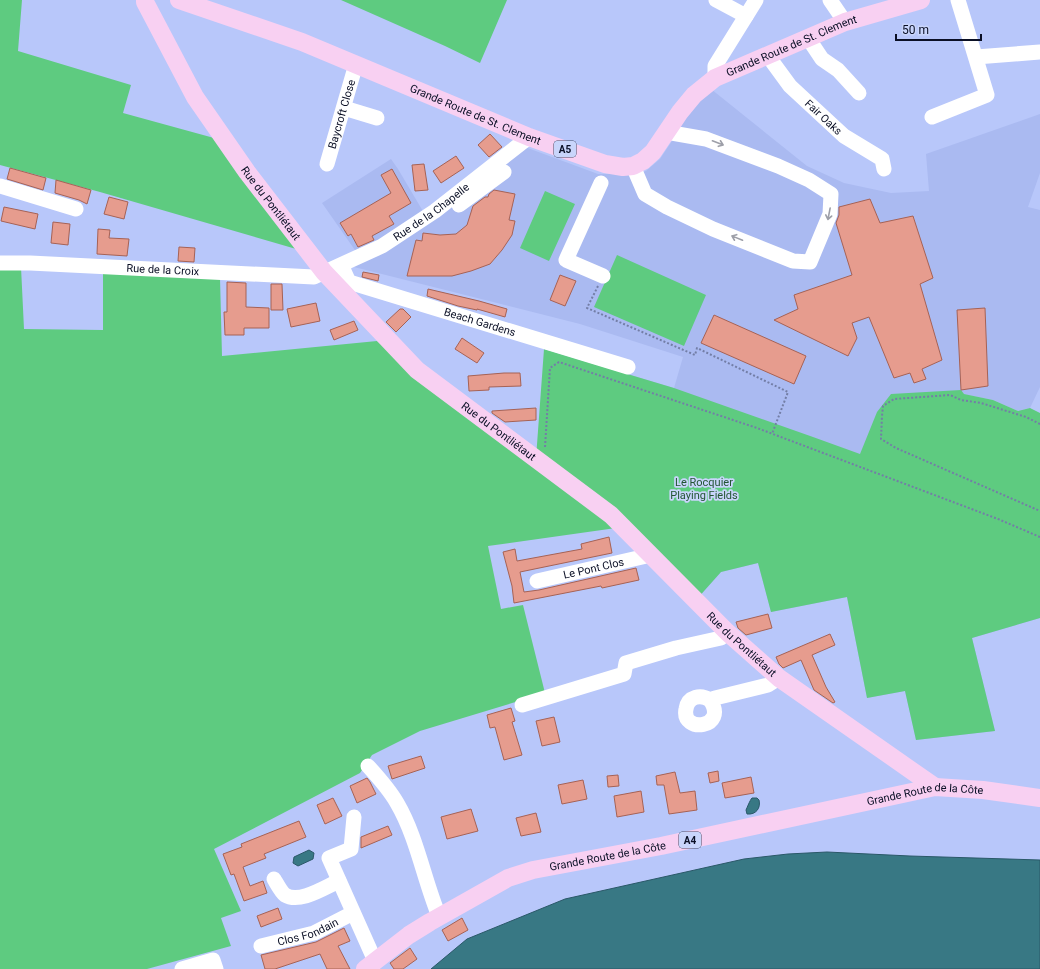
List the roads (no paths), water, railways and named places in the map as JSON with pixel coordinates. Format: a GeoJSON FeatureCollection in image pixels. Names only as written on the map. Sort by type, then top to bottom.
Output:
{"type":"FeatureCollection","features":[{"type":"Feature","properties":{"kind":"main road","name":"Rue du Pontliétaut"},"geometry":{"type":"LineString","coordinates":[[145,0],[195,96],[247,172],[324,272],[417,370],[611,515],[727,632],[779,678],[935,786]]}},
{"type":"Feature","properties":{"kind":"main road","name":"Grande Route de St. Clement"},"geometry":{"type":"LineString","coordinates":[[179,0],[302,42],[529,137],[605,164],[623,167],[633,166],[643,161],[653,152],[680,112],[694,95],[715,78],[846,22],[921,0]]}},
{"type":"Feature","properties":{"kind":"main road","name":"Grande Route de la Côte"},"geometry":{"type":"LineString","coordinates":[[370,965],[409,935],[440,916],[508,878],[533,870],[661,846],[935,786],[983,790],[1040,798]]}},
{"type":"Feature","properties":{"kind":"street"},"geometry":{"type":"LineString","coordinates":[[716,0],[746,16]]}},
{"type":"Feature","properties":{"kind":"street"},"geometry":{"type":"LineString","coordinates":[[715,78],[715,66],[756,0]]}},
{"type":"Feature","properties":{"kind":"street"},"geometry":{"type":"LineString","coordinates":[[830,0],[846,22]]}},
{"type":"Feature","properties":{"kind":"street"},"geometry":{"type":"LineString","coordinates":[[932,117],[988,95],[958,0]]}},
{"type":"Feature","properties":{"kind":"street"},"geometry":{"type":"LineString","coordinates":[[808,38],[822,59],[838,70],[859,94]]}},
{"type":"Feature","properties":{"kind":"street"},"geometry":{"type":"LineString","coordinates":[[976,57],[1040,52]]}},
{"type":"Feature","properties":{"kind":"street","name":"Fair Oaks"},"geometry":{"type":"LineString","coordinates":[[768,56],[790,86],[844,136],[882,159],[884,169]]}},
{"type":"Feature","properties":{"kind":"street","name":"Baycroft Close"},"geometry":{"type":"LineString","coordinates":[[327,164],[356,64]]}},
{"type":"Feature","properties":{"kind":"street"},"geometry":{"type":"LineString","coordinates":[[344,108],[377,118]]}},
{"type":"Feature","properties":{"kind":"street"},"geometry":{"type":"LineString","coordinates":[[680,112],[697,137]]}},
{"type":"Feature","properties":{"kind":"street"},"geometry":{"type":"LineString","coordinates":[[633,166],[645,194],[667,207],[714,229],[793,261],[810,262],[830,214],[831,194],[809,180],[778,166],[706,139],[666,132]]}},
{"type":"Feature","properties":{"kind":"street","name":"Rue de la Chapelle"},"geometry":{"type":"LineString","coordinates":[[324,272],[343,265],[382,246],[435,211],[529,137]]}},
{"type":"Feature","properties":{"kind":"street"},"geometry":{"type":"LineString","coordinates":[[382,246],[388,251],[440,218],[504,172]]}},
{"type":"Feature","properties":{"kind":"street"},"geometry":{"type":"LineString","coordinates":[[601,183],[566,260],[603,276]]}},
{"type":"Feature","properties":{"kind":"street"},"geometry":{"type":"LineString","coordinates":[[0,186],[76,209]]}},
{"type":"Feature","properties":{"kind":"street","name":"Rue de la Croix"},"geometry":{"type":"LineString","coordinates":[[0,263],[30,263],[314,277],[324,272]]}},
{"type":"Feature","properties":{"kind":"street","name":"Beach Gardens"},"geometry":{"type":"LineString","coordinates":[[343,265],[349,282],[628,367]]}},
{"type":"Feature","properties":{"kind":"street","name":"Le Pont Clos"},"geometry":{"type":"LineString","coordinates":[[537,581],[651,555]]}},
{"type":"Feature","properties":{"kind":"street"},"geometry":{"type":"LineString","coordinates":[[522,705],[624,674],[626,663],[676,648],[721,638],[727,632]]}},
{"type":"Feature","properties":{"kind":"street"},"geometry":{"type":"LineString","coordinates":[[710,700],[768,685],[779,678]]}},
{"type":"Feature","properties":{"kind":"street"},"geometry":{"type":"LineString","coordinates":[[368,766],[385,785],[398,804],[414,842],[440,916]]}},
{"type":"Feature","properties":{"kind":"street"},"geometry":{"type":"LineString","coordinates":[[354,817],[351,849],[329,858],[353,912],[370,965]]}},
{"type":"Feature","properties":{"kind":"street"},"geometry":{"type":"LineString","coordinates":[[274,879],[284,895],[294,898],[308,896],[339,881]]}},
{"type":"Feature","properties":{"kind":"street","name":"Clos Fondain"},"geometry":{"type":"LineString","coordinates":[[261,946],[314,933],[353,912]]}},
{"type":"Feature","properties":{"kind":"street"},"geometry":{"type":"LineString","coordinates":[[182,969],[213,960],[216,969]]}},
{"type":"Feature","properties":{"kind":"park label","name":"Le Rocquier Playing Fields"},"geometry":{"type":"Point","coordinates":[704,488]}}]}
